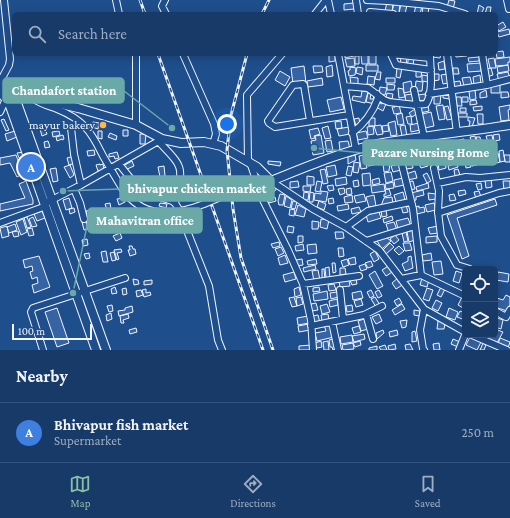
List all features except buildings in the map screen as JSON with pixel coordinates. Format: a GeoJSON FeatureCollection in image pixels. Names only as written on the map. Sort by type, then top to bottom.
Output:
{"type":"FeatureCollection","features":[{"type":"Feature","properties":{"kind":"main road"},"geometry":{"type":"LineString","coordinates":[[0,83],[9,96]]}},
{"type":"Feature","properties":{"kind":"main road"},"geometry":{"type":"LineString","coordinates":[[0,92],[9,96],[18,103],[47,203],[80,293],[106,350]]}},
{"type":"Feature","properties":{"kind":"main road"},"geometry":{"type":"LineString","coordinates":[[9,96],[32,97],[78,108],[136,126],[160,140],[180,143],[204,142],[221,146],[257,167],[271,181],[332,157],[377,144],[510,125]]}},
{"type":"Feature","properties":{"kind":"main road"},"geometry":{"type":"LineString","coordinates":[[80,293],[96,350]]}},
{"type":"Feature","properties":{"kind":"street"},"geometry":{"type":"LineString","coordinates":[[0,83],[9,65],[10,59],[4,0]]}},
{"type":"Feature","properties":{"kind":"street"},"geometry":{"type":"LineString","coordinates":[[116,0],[119,12]]}},
{"type":"Feature","properties":{"kind":"street"},"geometry":{"type":"LineString","coordinates":[[165,12],[162,6],[166,0]]}},
{"type":"Feature","properties":{"kind":"street"},"geometry":{"type":"LineString","coordinates":[[317,12],[327,0]]}},
{"type":"Feature","properties":{"kind":"street"},"geometry":{"type":"LineString","coordinates":[[327,0],[330,12]]}},
{"type":"Feature","properties":{"kind":"street"},"geometry":{"type":"LineString","coordinates":[[356,0],[358,12]]}},
{"type":"Feature","properties":{"kind":"street"},"geometry":{"type":"LineString","coordinates":[[370,12],[367,0],[439,6],[453,12]]}},
{"type":"Feature","properties":{"kind":"street"},"geometry":{"type":"LineString","coordinates":[[507,0],[509,9]]}},
{"type":"Feature","properties":{"kind":"street"},"geometry":{"type":"LineString","coordinates":[[136,56],[136,126]]}},
{"type":"Feature","properties":{"kind":"street"},"geometry":{"type":"LineString","coordinates":[[184,56],[214,124],[216,134],[213,144]]}},
{"type":"Feature","properties":{"kind":"street"},"geometry":{"type":"LineString","coordinates":[[280,56],[247,95],[249,162],[262,198],[303,284],[311,326],[313,350]]}},
{"type":"Feature","properties":{"kind":"street"},"geometry":{"type":"LineString","coordinates":[[338,56],[356,150]]}},
{"type":"Feature","properties":{"kind":"street"},"geometry":{"type":"LineString","coordinates":[[392,56],[396,65],[432,70]]}},
{"type":"Feature","properties":{"kind":"street"},"geometry":{"type":"LineString","coordinates":[[344,86],[368,88],[386,101],[417,105],[427,103],[432,70],[430,56]]}},
{"type":"Feature","properties":{"kind":"street"},"geometry":{"type":"LineString","coordinates":[[447,56],[457,133]]}},
{"type":"Feature","properties":{"kind":"street"},"geometry":{"type":"LineString","coordinates":[[482,56],[487,84]]}},
{"type":"Feature","properties":{"kind":"street"},"geometry":{"type":"LineString","coordinates":[[429,94],[452,91],[510,79]]}},
{"type":"Feature","properties":{"kind":"street"},"geometry":{"type":"LineString","coordinates":[[310,122],[304,84],[292,86],[268,121],[275,127],[310,122],[349,115]]}},
{"type":"Feature","properties":{"kind":"street"},"geometry":{"type":"LineString","coordinates":[[414,90],[424,137]]}},
{"type":"Feature","properties":{"kind":"street"},"geometry":{"type":"LineString","coordinates":[[352,133],[362,126],[374,108],[378,98],[376,94]]}},
{"type":"Feature","properties":{"kind":"street"},"geometry":{"type":"LineString","coordinates":[[0,112],[9,96]]}},
{"type":"Feature","properties":{"kind":"street"},"geometry":{"type":"LineString","coordinates":[[32,97],[40,103],[57,109],[76,119],[86,127],[122,189],[142,208],[158,212],[179,211],[204,204],[254,185],[271,181],[313,209],[346,227],[379,250],[424,309],[462,330]]}},
{"type":"Feature","properties":{"kind":"street"},"geometry":{"type":"LineString","coordinates":[[71,128],[74,154],[81,185]]}},
{"type":"Feature","properties":{"kind":"street"},"geometry":{"type":"LineString","coordinates":[[0,223],[47,203],[74,189],[160,140],[179,165],[181,176],[175,203]]}},
{"type":"Feature","properties":{"kind":"street"},"geometry":{"type":"LineString","coordinates":[[398,141],[410,202],[413,209],[421,275]]}},
{"type":"Feature","properties":{"kind":"street"},"geometry":{"type":"LineString","coordinates":[[119,164],[139,189],[175,203],[209,286],[217,336],[222,350]]}},
{"type":"Feature","properties":{"kind":"street"},"geometry":{"type":"LineString","coordinates":[[434,168],[439,191],[438,213],[442,240],[457,264],[462,266]]}},
{"type":"Feature","properties":{"kind":"street"},"geometry":{"type":"LineString","coordinates":[[438,183],[468,177],[479,178],[510,175]]}},
{"type":"Feature","properties":{"kind":"street"},"geometry":{"type":"LineString","coordinates":[[74,189],[80,202],[84,219]]}},
{"type":"Feature","properties":{"kind":"street"},"geometry":{"type":"LineString","coordinates":[[438,213],[499,193],[510,191]]}},
{"type":"Feature","properties":{"kind":"street"},"geometry":{"type":"LineString","coordinates":[[346,227],[368,212],[410,202]]}},
{"type":"Feature","properties":{"kind":"street"},"geometry":{"type":"LineString","coordinates":[[366,241],[415,226]]}},
{"type":"Feature","properties":{"kind":"street"},"geometry":{"type":"LineString","coordinates":[[401,279],[421,275],[462,295]]}},
{"type":"Feature","properties":{"kind":"street"},"geometry":{"type":"LineString","coordinates":[[303,284],[359,276]]}},
{"type":"Feature","properties":{"kind":"street"},"geometry":{"type":"LineString","coordinates":[[43,350],[31,310],[125,278]]}},
{"type":"Feature","properties":{"kind":"street"},"geometry":{"type":"LineString","coordinates":[[340,290],[343,319]]}},
{"type":"Feature","properties":{"kind":"street"},"geometry":{"type":"LineString","coordinates":[[311,326],[366,314],[382,306]]}},
{"type":"Feature","properties":{"kind":"street"},"geometry":{"type":"LineString","coordinates":[[424,309],[420,330],[422,349],[424,350]]}},
{"type":"Feature","properties":{"kind":"street"},"geometry":{"type":"LineString","coordinates":[[498,313],[508,318],[510,310]]}},
{"type":"Feature","properties":{"kind":"street"},"geometry":{"type":"LineString","coordinates":[[366,314],[373,339]]}},
{"type":"Feature","properties":{"kind":"street"},"geometry":{"type":"LineString","coordinates":[[332,322],[338,350]]}},
{"type":"Feature","properties":{"kind":"street"},"geometry":{"type":"LineString","coordinates":[[459,350],[464,338]]}},
{"type":"Feature","properties":{"kind":"street"},"geometry":{"type":"LineString","coordinates":[[486,338],[507,350]]}},
{"type":"Feature","properties":{"kind":"railway"},"geometry":{"type":"LineString","coordinates":[[140,0],[144,12]]}},
{"type":"Feature","properties":{"kind":"railway"},"geometry":{"type":"LineString","coordinates":[[263,12],[269,0]]}},
{"type":"Feature","properties":{"kind":"railway"},"geometry":{"type":"LineString","coordinates":[[159,56],[263,350]]}},
{"type":"Feature","properties":{"kind":"railway"},"geometry":{"type":"LineString","coordinates":[[246,56],[231,115],[227,150],[233,209],[241,258],[273,350]]}},
{"type":"Feature","properties":{"kind":"place","name":"mayur bakery"},"geometry":{"type":"Point","coordinates":[103,125]}},
{"type":"Feature","properties":{"kind":"place","name":"Chandafort station"},"geometry":{"type":"Point","coordinates":[172,128]}},
{"type":"Feature","properties":{"kind":"place","name":"Pazare Nursing Home"},"geometry":{"type":"Point","coordinates":[314,148]}},
{"type":"Feature","properties":{"kind":"place","name":"Bhivapur fish market"},"geometry":{"type":"Point","coordinates":[31,167]}},
{"type":"Feature","properties":{"kind":"place","name":"bhivapur chicken market"},"geometry":{"type":"Point","coordinates":[63,191]}},
{"type":"Feature","properties":{"kind":"place","name":"Mahavitran office"},"geometry":{"type":"Point","coordinates":[73,293]}}]}
